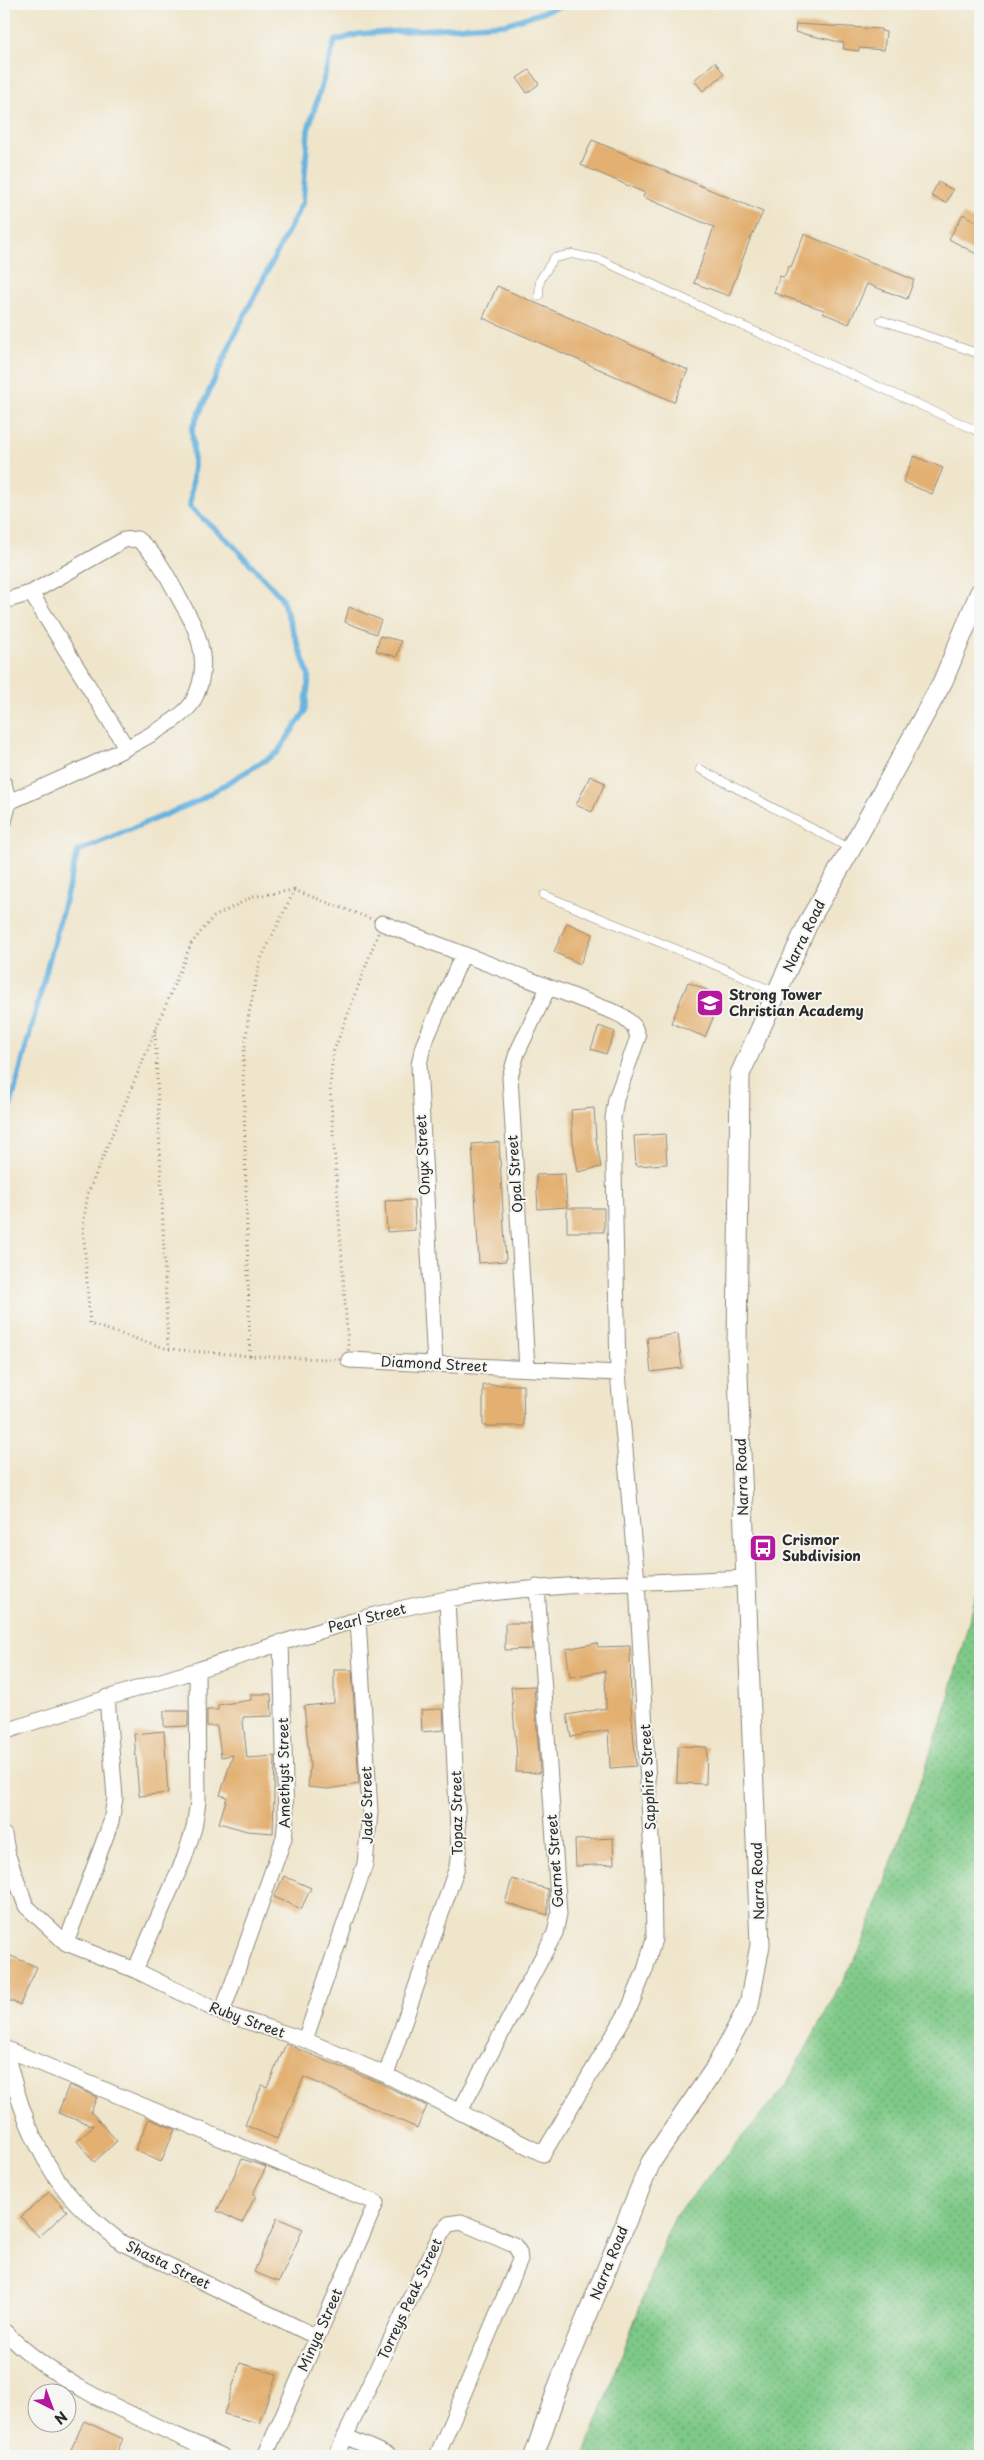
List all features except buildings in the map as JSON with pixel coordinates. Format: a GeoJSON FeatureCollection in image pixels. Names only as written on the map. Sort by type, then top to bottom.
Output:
{"type":"FeatureCollection","features":[{"type":"Feature","properties":{"kind":"street"},"geometry":{"type":"LineString","coordinates":[[4,601],[31,593],[124,540],[137,539],[154,555],[196,628],[202,646],[200,687],[191,705],[172,722],[126,747],[9,802]]}},
{"type":"Feature","properties":{"kind":"street","name":"Narra Road"},"geometry":{"type":"LineString","coordinates":[[534,2456],[560,2382],[650,2162],[716,2067],[749,2005],[760,1945],[737,1348],[740,1074],[810,919],[851,849],[943,681],[980,592]]}},
{"type":"Feature","properties":{"kind":"street"},"geometry":{"type":"LineString","coordinates":[[31,593],[126,747]]}},
{"type":"Feature","properties":{"kind":"street"},"geometry":{"type":"LineString","coordinates":[[4,784],[9,802],[4,822]]}},
{"type":"Feature","properties":{"kind":"street"},"geometry":{"type":"LineString","coordinates":[[382,923],[548,988]]}},
{"type":"Feature","properties":{"kind":"street","name":"Onyx Street"},"geometry":{"type":"LineString","coordinates":[[435,1364],[419,1065],[423,1046],[463,954]]}},
{"type":"Feature","properties":{"kind":"street","name":"Opal Street"},"geometry":{"type":"LineString","coordinates":[[527,1369],[510,1077],[517,1053],[548,988]]}},
{"type":"Feature","properties":{"kind":"street","name":"Sapphire Street"},"geometry":{"type":"LineString","coordinates":[[543,2154],[629,2009],[645,1970],[654,1939],[653,1875],[636,1582],[618,1373],[613,1118],[616,1099],[638,1037],[634,1026],[624,1017],[548,988]]}},
{"type":"Feature","properties":{"kind":"street","name":"Diamond Street"},"geometry":{"type":"LineString","coordinates":[[349,1360],[618,1373]]}},
{"type":"Feature","properties":{"kind":"street","name":"Pearl Street"},"geometry":{"type":"LineString","coordinates":[[4,1732],[281,1642],[358,1620],[447,1600],[537,1587],[745,1578]]}},
{"type":"Feature","properties":{"kind":"street","name":"Garnet Street"},"geometry":{"type":"LineString","coordinates":[[460,2111],[555,1933],[558,1914],[537,1587]]}},
{"type":"Feature","properties":{"kind":"street","name":"Topaz Street"},"geometry":{"type":"LineString","coordinates":[[386,2075],[457,1867],[459,1851],[447,1600]]}},
{"type":"Feature","properties":{"kind":"street","name":"Jade Street"},"geometry":{"type":"LineString","coordinates":[[306,2040],[366,1864],[369,1845],[370,1812],[358,1620]]}},
{"type":"Feature","properties":{"kind":"street","name":"Amethyst Street"},"geometry":{"type":"LineString","coordinates":[[222,2014],[284,1838],[286,1818],[281,1642]]}},
{"type":"Feature","properties":{"kind":"street"},"geometry":{"type":"LineString","coordinates":[[135,1970],[184,1859],[194,1828],[198,1801],[197,1670]]}},
{"type":"Feature","properties":{"kind":"street"},"geometry":{"type":"LineString","coordinates":[[66,1943],[111,1822],[116,1798],[107,1697]]}},
{"type":"Feature","properties":{"kind":"street","name":"Ruby Street"},"geometry":{"type":"LineString","coordinates":[[4,1835],[8,1856],[26,1906],[66,1943],[135,1970],[222,2014],[306,2040],[386,2075],[543,2154]]}},
{"type":"Feature","properties":{"kind":"street","name":"Minya Street"},"geometry":{"type":"LineString","coordinates":[[4,2048],[376,2203],[264,2456]]}},
{"type":"Feature","properties":{"kind":"street","name":"Shasta Street"},"geometry":{"type":"LineString","coordinates":[[4,2048],[18,2099],[38,2148],[66,2191],[96,2222],[122,2243],[317,2337]]}},
{"type":"Feature","properties":{"kind":"street","name":"Torreys Peak Street"},"geometry":{"type":"LineString","coordinates":[[336,2456],[441,2233],[449,2224],[461,2222],[514,2245],[519,2252],[520,2260],[437,2456]]}},
{"type":"Feature","properties":{"kind":"street"},"geometry":{"type":"LineString","coordinates":[[4,2331],[15,2342],[86,2392],[222,2456]]}},
{"type":"Feature","properties":{"kind":"street"},"geometry":{"type":"LineString","coordinates":[[344,2436],[389,2456]]}},
{"type":"Feature","properties":{"kind":"lane"},"geometry":{"type":"LineString","coordinates":[[539,296],[540,280],[554,258],[572,254],[601,260],[980,432]]}},
{"type":"Feature","properties":{"kind":"lane"},"geometry":{"type":"LineString","coordinates":[[881,320],[980,354]]}},
{"type":"Feature","properties":{"kind":"lane"},"geometry":{"type":"LineString","coordinates":[[700,769],[851,849]]}},
{"type":"Feature","properties":{"kind":"lane"},"geometry":{"type":"LineString","coordinates":[[544,895],[732,972],[776,993]]}},
{"type":"Feature","properties":{"kind":"path"},"geometry":{"type":"LineString","coordinates":[[250,1356],[243,1062],[248,1013],[260,961],[294,890]]}},
{"type":"Feature","properties":{"kind":"path"},"geometry":{"type":"LineString","coordinates":[[294,890],[382,923],[334,1054],[330,1088],[349,1360],[250,1356],[168,1348],[90,1324],[83,1226],[88,1193],[191,944],[212,918],[252,897],[294,890]]}},
{"type":"Feature","properties":{"kind":"path"},"geometry":{"type":"LineString","coordinates":[[155,1028],[168,1348]]}},
{"type":"Feature","properties":{"kind":"green space"},"geometry":{"type":"Polygon","coordinates":[[[980,1581],[980,2456],[584,2456],[673,2218],[785,2087],[862,1946],[944,1715],[980,1581]]]}},
{"type":"Feature","properties":{"kind":"waterway"},"geometry":{"type":"LineString","coordinates":[[4,1131],[78,851],[196,802],[277,753],[305,712],[309,676],[281,597],[232,544],[190,507],[194,465],[192,429],[237,330],[303,202],[308,130],[335,41],[359,34],[506,24],[567,4]]}},
{"type":"Feature","properties":{"kind":"place","name":"Strong Tower Christian Academy"},"geometry":{"type":"Point","coordinates":[710,1003]}},
{"type":"Feature","properties":{"kind":"place","name":"Crismor Subdivision"},"geometry":{"type":"Point","coordinates":[763,1548]}}]}
